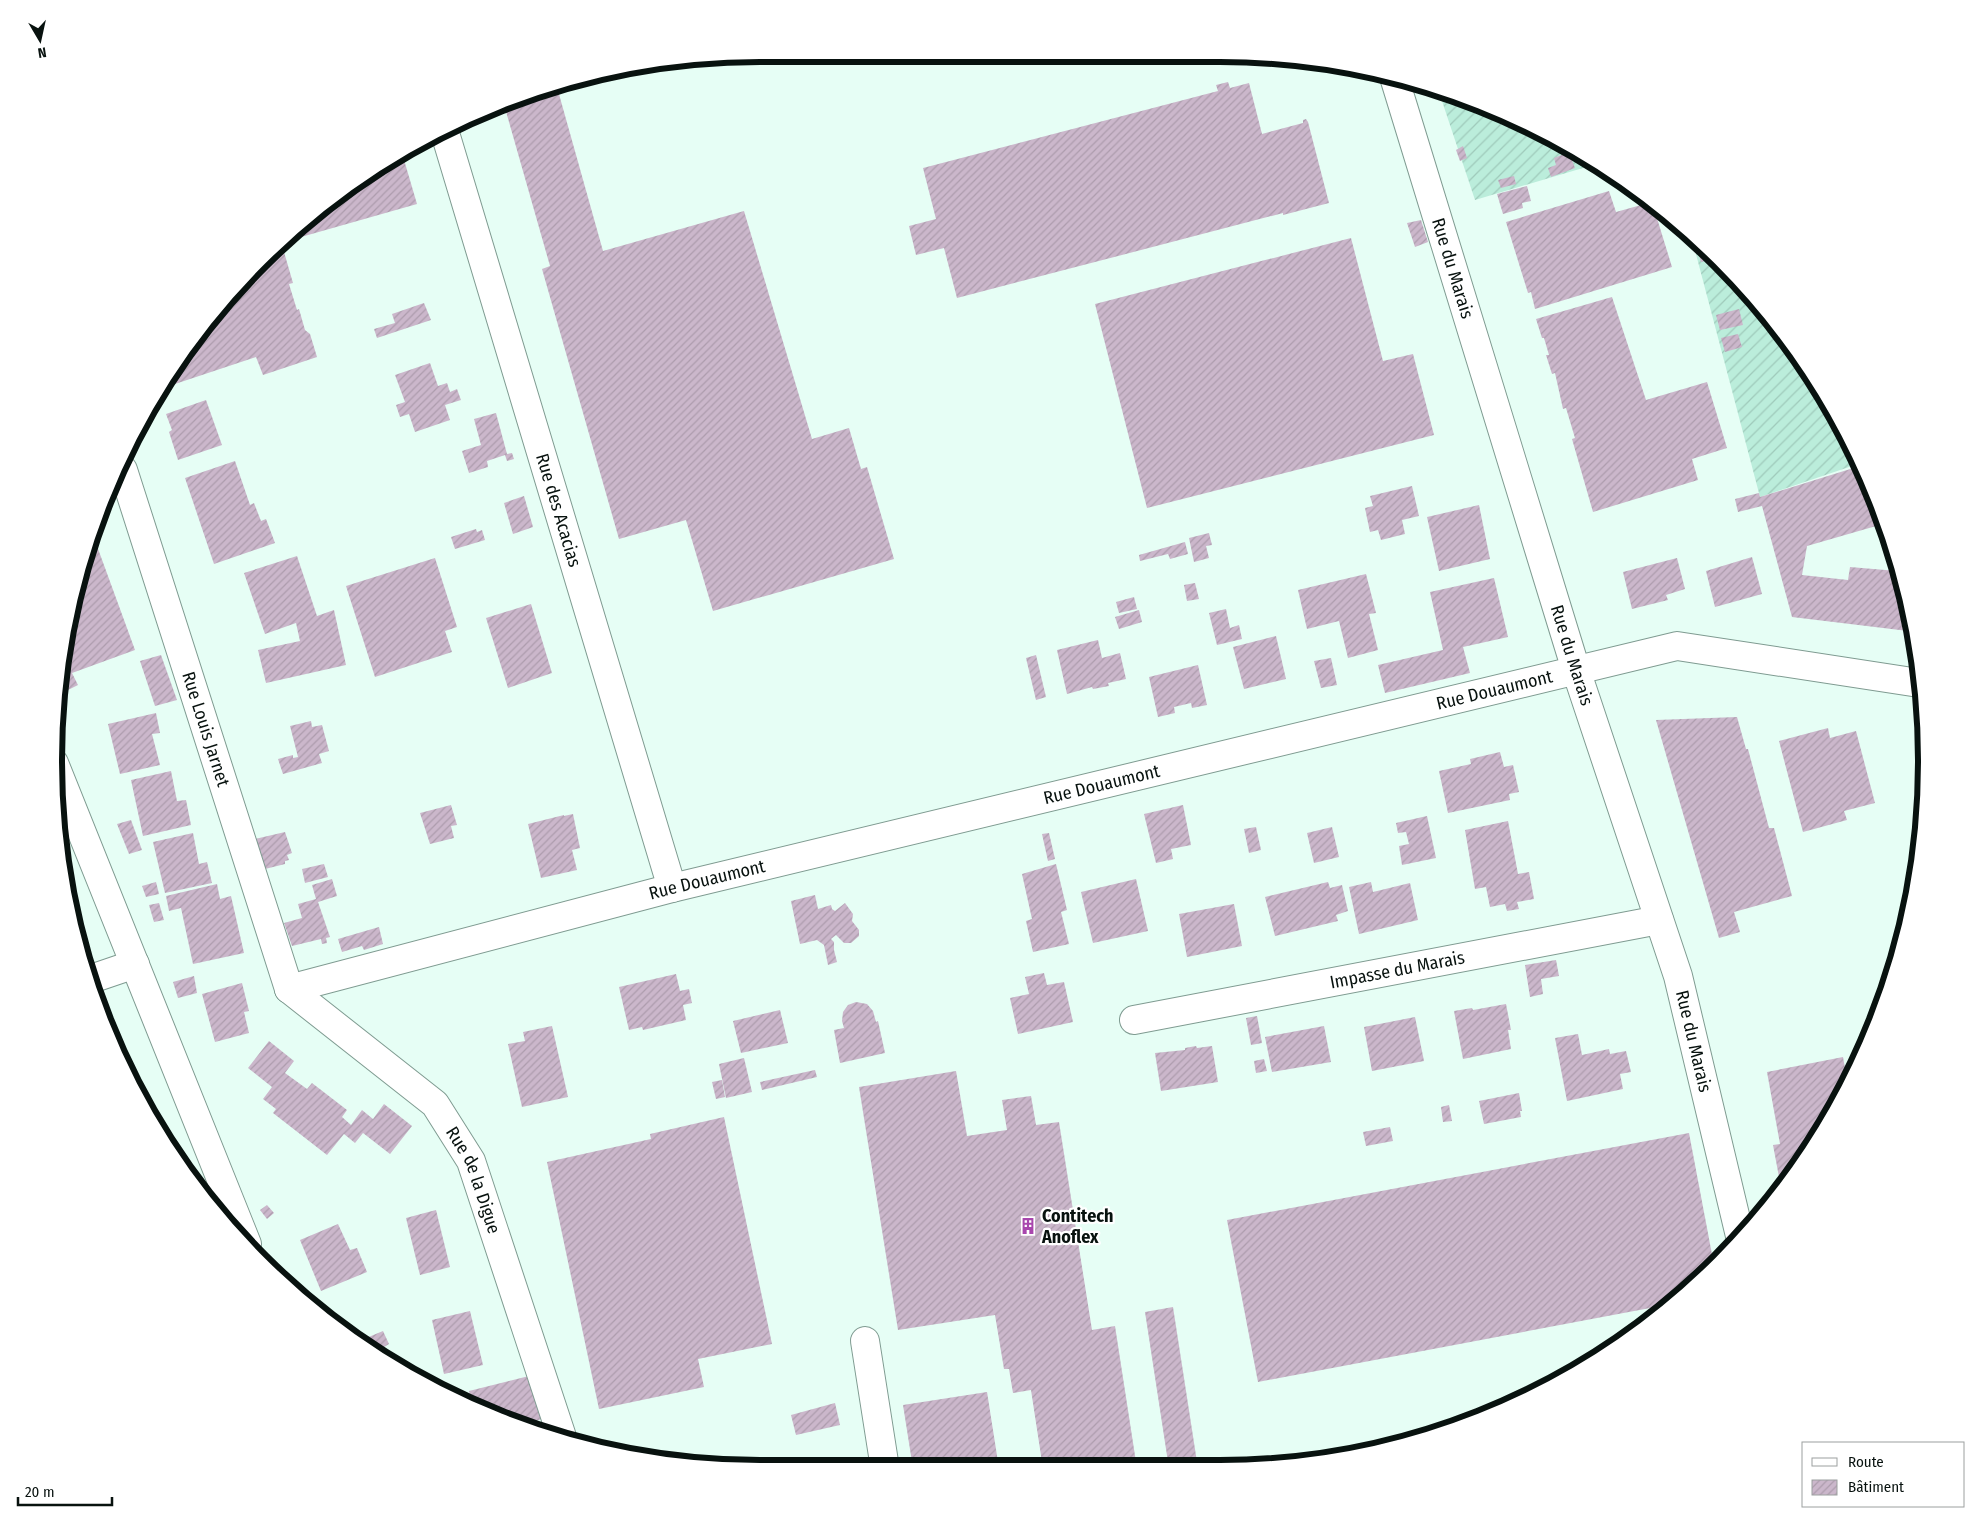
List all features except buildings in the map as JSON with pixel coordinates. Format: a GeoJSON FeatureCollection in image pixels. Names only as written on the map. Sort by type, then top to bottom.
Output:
{"type":"FeatureCollection","features":[{"type":"Feature","properties":{"kind":"street","name":"Rue du Marais"},"geometry":{"type":"LineString","coordinates":[[1397,85],[1576,670],[1678,976],[1738,1228]]}},
{"type":"Feature","properties":{"kind":"street","name":"Rue des Acacias"},"geometry":{"type":"LineString","coordinates":[[446,138],[672,888]]}},
{"type":"Feature","properties":{"kind":"street","name":"Rue Louis Jarnet"},"geometry":{"type":"LineString","coordinates":[[125,475],[289,989]]}},
{"type":"Feature","properties":{"kind":"street","name":"Rue Douaumont"},"geometry":{"type":"LineString","coordinates":[[289,989],[672,888],[1677,646],[1913,682]]}},
{"type":"Feature","properties":{"kind":"street"},"geometry":{"type":"LineString","coordinates":[[63,785],[240,1226]]}},
{"type":"Feature","properties":{"kind":"street","name":"Impasse du Marais"},"geometry":{"type":"LineString","coordinates":[[1134,1020],[1659,920]]}},
{"type":"Feature","properties":{"kind":"street"},"geometry":{"type":"LineString","coordinates":[[97,977],[135,964]]}},
{"type":"Feature","properties":{"kind":"street","name":"Rue de la Digue"},"geometry":{"type":"LineString","coordinates":[[289,989],[435,1104],[472,1161],[560,1429]]}},
{"type":"Feature","properties":{"kind":"street"},"geometry":{"type":"LineString","coordinates":[[865,1341],[884,1460]]}},
{"type":"Feature","properties":{"kind":"green space"},"geometry":{"type":"Polygon","coordinates":[[[1441,99],[1486,116],[1528,135],[1586,167],[1475,200],[1441,99]]]}},
{"type":"Feature","properties":{"kind":"green space"},"geometry":{"type":"Polygon","coordinates":[[[1695,250],[1744,300],[1800,373],[1824,412],[1851,466],[1760,497],[1695,250]]]}},
{"type":"Feature","properties":{"kind":"place","name":"Contitech Anoflex"},"geometry":{"type":"Point","coordinates":[1028,1226]}}]}
